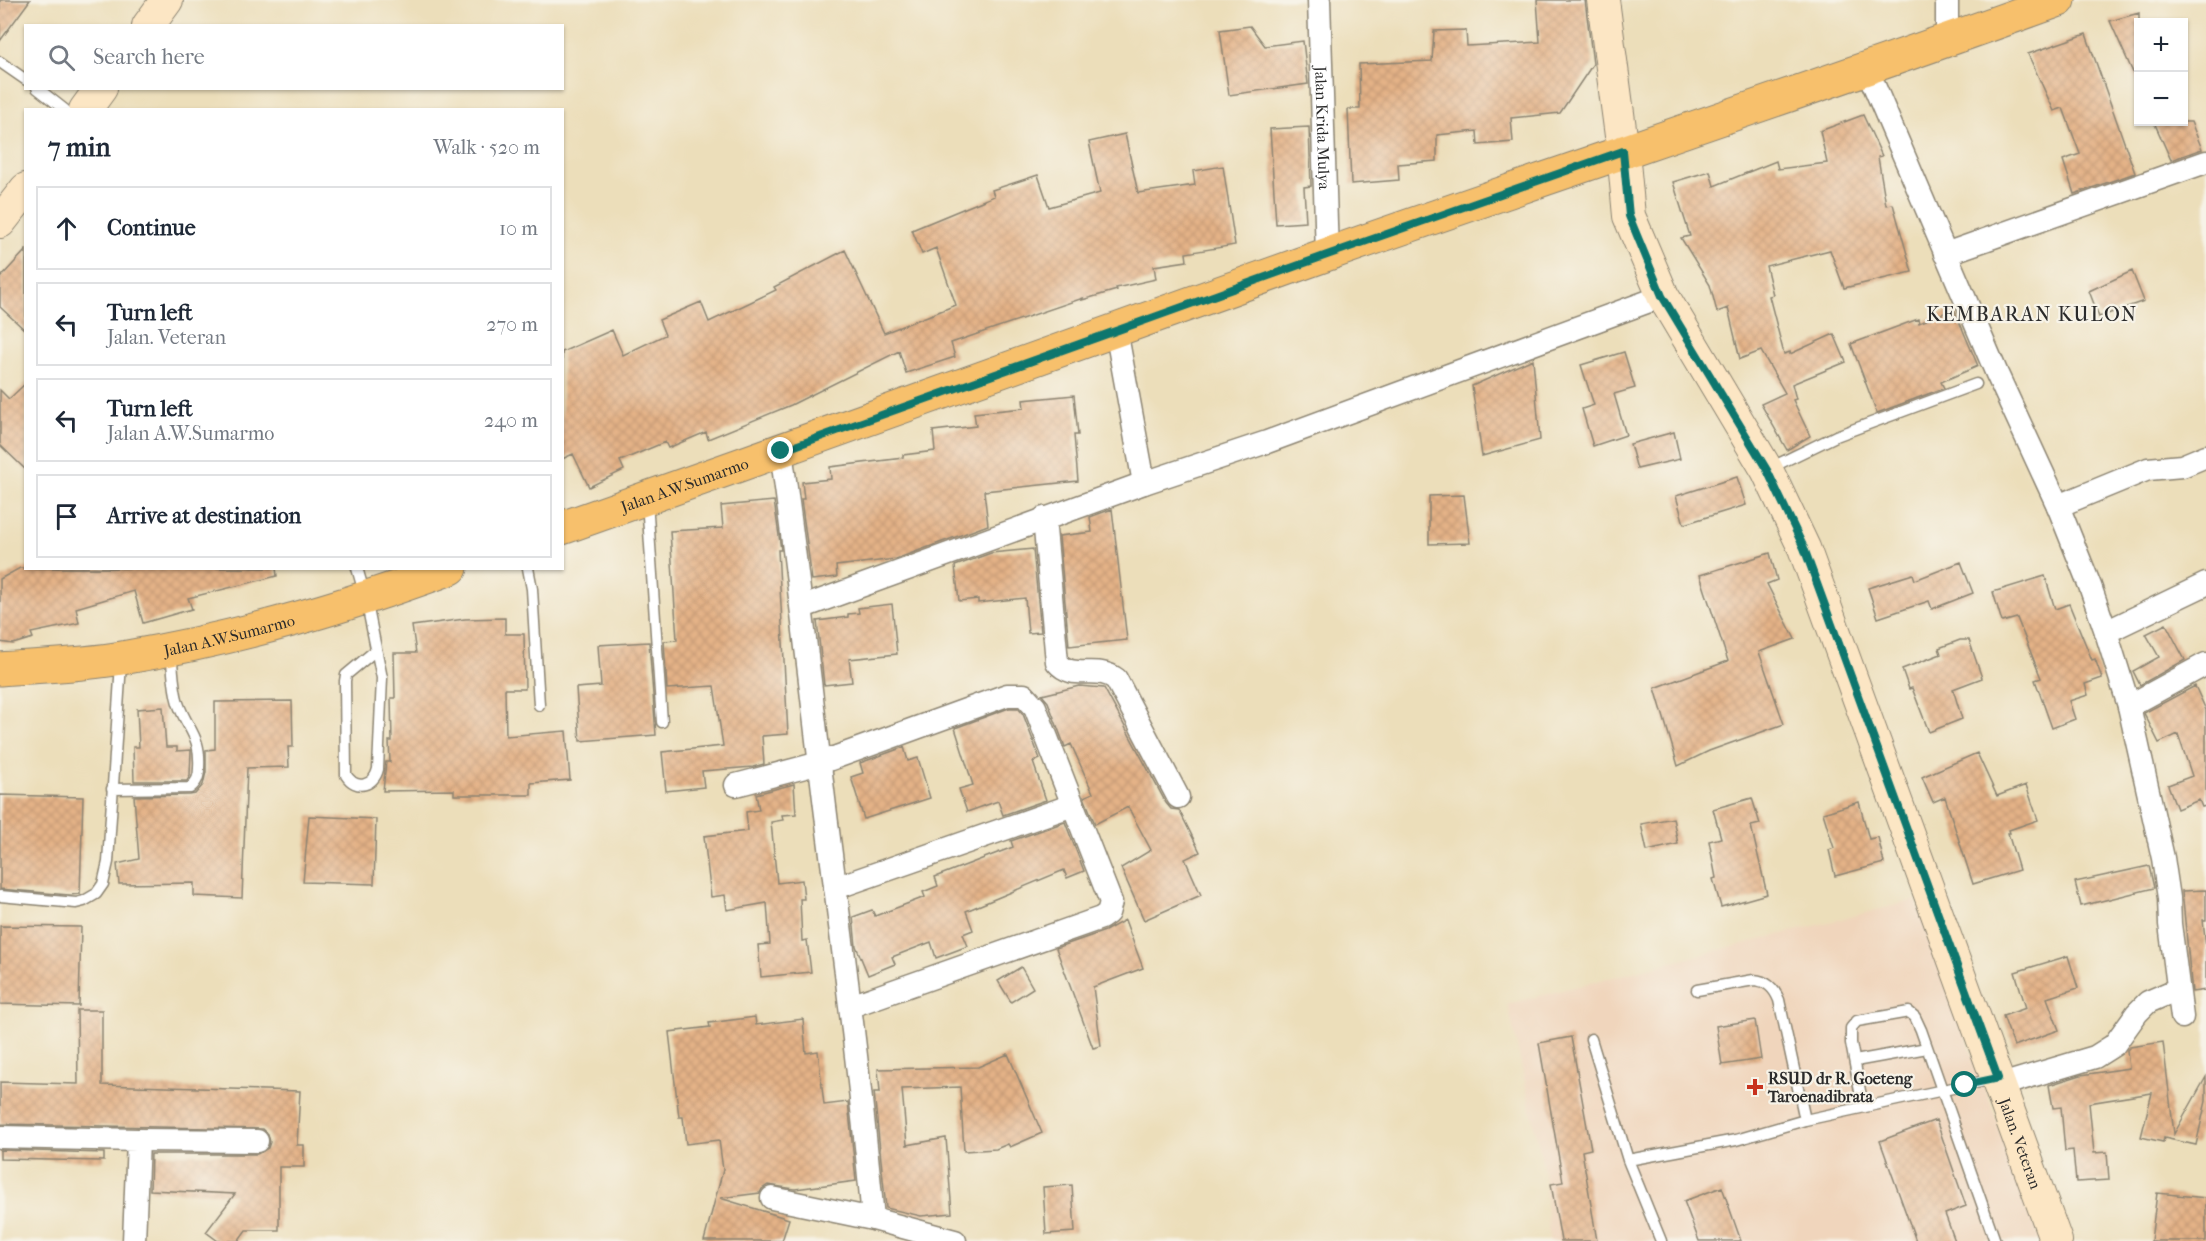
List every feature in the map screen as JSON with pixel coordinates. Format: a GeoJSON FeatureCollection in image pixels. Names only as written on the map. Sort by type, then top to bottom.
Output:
{"type":"FeatureCollection","features":[{"type":"Feature","properties":{"kind":"main road","name":"Jalan A.W.Sumarmo"},"geometry":{"type":"LineString","coordinates":[[564,527],[1327,255],[1623,151],[1867,69],[2059,0]]}},
{"type":"Feature","properties":{"kind":"main road","name":"Jalan A.W.Sumarmo"},"geometry":{"type":"LineString","coordinates":[[0,669],[121,659],[245,634],[366,599],[446,570]]}},
{"type":"Feature","properties":{"kind":"street","name":"Jalan Krida Mulya"},"geometry":{"type":"LineString","coordinates":[[1320,0],[1327,255]]}},
{"type":"Feature","properties":{"kind":"street","name":"Jalan. Veteran"},"geometry":{"type":"LineString","coordinates":[[1604,0],[1629,216],[1662,296],[1767,470],[1804,548],[2056,1241]]}},
{"type":"Feature","properties":{"kind":"street"},"geometry":{"type":"LineString","coordinates":[[1947,0],[1947,41]]}},
{"type":"Feature","properties":{"kind":"street"},"geometry":{"type":"LineString","coordinates":[[1867,69],[1997,374],[2058,506],[2106,632],[2129,706],[2163,858],[2182,1017]]}},
{"type":"Feature","properties":{"kind":"street"},"geometry":{"type":"LineString","coordinates":[[86,108],[100,90]]}},
{"type":"Feature","properties":{"kind":"street"},"geometry":{"type":"LineString","coordinates":[[1945,254],[2206,162]]}},
{"type":"Feature","properties":{"kind":"street"},"geometry":{"type":"LineString","coordinates":[[0,222],[24,192]]}},
{"type":"Feature","properties":{"kind":"street"},"geometry":{"type":"LineString","coordinates":[[803,607],[1044,518],[1267,442],[1662,296]]}},
{"type":"Feature","properties":{"kind":"street"},"geometry":{"type":"LineString","coordinates":[[1116,330],[1144,483]]}},
{"type":"Feature","properties":{"kind":"street"},"geometry":{"type":"LineString","coordinates":[[781,451],[803,607],[851,1006],[873,1220]]}},
{"type":"Feature","properties":{"kind":"street"},"geometry":{"type":"LineString","coordinates":[[2058,506],[2148,469],[2182,466],[2206,456]]}},
{"type":"Feature","properties":{"kind":"street"},"geometry":{"type":"LineString","coordinates":[[1044,518],[1057,662],[1063,669],[1072,673],[1101,671],[1116,679],[1178,797]]}},
{"type":"Feature","properties":{"kind":"street"},"geometry":{"type":"LineString","coordinates":[[2106,632],[2206,584]]}},
{"type":"Feature","properties":{"kind":"street"},"geometry":{"type":"LineString","coordinates":[[2129,706],[2206,664]]}},
{"type":"Feature","properties":{"kind":"street"},"geometry":{"type":"LineString","coordinates":[[736,785],[820,763],[1007,695],[1024,695],[1035,707],[1110,895],[1108,913],[1090,922],[851,1006]]}},
{"type":"Feature","properties":{"kind":"street"},"geometry":{"type":"LineString","coordinates":[[835,888],[1073,805]]}},
{"type":"Feature","properties":{"kind":"street"},"geometry":{"type":"LineString","coordinates":[[1999,1082],[2095,1057],[2107,1051],[2148,1002],[2178,989]]}},
{"type":"Feature","properties":{"kind":"street"},"geometry":{"type":"LineString","coordinates":[[0,1137],[257,1141]]}},
{"type":"Feature","properties":{"kind":"street"},"geometry":{"type":"LineString","coordinates":[[134,1241],[138,1140]]}},
{"type":"Feature","properties":{"kind":"street"},"geometry":{"type":"LineString","coordinates":[[772,1197],[955,1241]]}},
{"type":"Feature","properties":{"kind":"lane"},"geometry":{"type":"LineString","coordinates":[[0,62],[24,79]]}},
{"type":"Feature","properties":{"kind":"lane"},"geometry":{"type":"LineString","coordinates":[[40,90],[62,108]]}},
{"type":"Feature","properties":{"kind":"lane"},"geometry":{"type":"LineString","coordinates":[[1767,470],[1836,436],[1976,384]]}},
{"type":"Feature","properties":{"kind":"lane"},"geometry":{"type":"LineString","coordinates":[[647,499],[662,722]]}},
{"type":"Feature","properties":{"kind":"lane"},"geometry":{"type":"LineString","coordinates":[[358,570],[366,599],[382,678],[376,778],[370,783],[354,783],[346,775],[345,681],[346,675],[376,650]]}},
{"type":"Feature","properties":{"kind":"lane"},"geometry":{"type":"LineString","coordinates":[[528,570],[532,589],[539,705]]}},
{"type":"Feature","properties":{"kind":"lane"},"geometry":{"type":"LineString","coordinates":[[112,789],[190,788],[199,776],[200,751],[178,700],[171,648]]}},
{"type":"Feature","properties":{"kind":"lane"},"geometry":{"type":"LineString","coordinates":[[0,896],[76,903],[96,894],[103,884],[108,862],[121,659]]}},
{"type":"Feature","properties":{"kind":"lane"},"geometry":{"type":"LineString","coordinates":[[1697,990],[1754,980],[1762,981],[1775,991],[1779,1000],[1805,1120]]}},
{"type":"Feature","properties":{"kind":"lane"},"geometry":{"type":"LineString","coordinates":[[1863,1107],[1851,1028],[1857,1021],[1909,1012],[1915,1017],[1927,1048],[1995,1241]]}},
{"type":"Feature","properties":{"kind":"lane"},"geometry":{"type":"LineString","coordinates":[[1591,1039],[1628,1160],[1661,1241]]}},
{"type":"Feature","properties":{"kind":"lane"},"geometry":{"type":"LineString","coordinates":[[1855,1061],[1927,1048]]}},
{"type":"Feature","properties":{"kind":"lane"},"geometry":{"type":"LineString","coordinates":[[1628,1160],[1736,1140],[1805,1120],[1942,1090],[1999,1082]]}},
{"type":"Feature","properties":{"kind":"shaded area","name":"RSUD dr R. Goeteng Taroenadibrata"},"geometry":{"type":"Polygon","coordinates":[[[1916,900],[2041,1241],[1549,1241],[1544,1170],[1508,1004],[1916,900]]]}},
{"type":"Feature","properties":{"kind":"building"},"geometry":{"type":"Polygon","coordinates":[[[0,0],[30,0],[0,41],[0,0]]]}},
{"type":"Feature","properties":{"kind":"building"},"geometry":{"type":"Polygon","coordinates":[[[1537,0],[1585,0],[1593,64],[1560,113],[1511,118],[1513,142],[1478,145],[1477,131],[1437,135],[1437,161],[1398,164],[1399,180],[1351,184],[1348,109],[1360,109],[1359,64],[1432,61],[1434,31],[1466,30],[1467,46],[1540,42],[1537,0]]]}},
{"type":"Feature","properties":{"kind":"building"},"geometry":{"type":"Polygon","coordinates":[[[2139,13],[2139,18],[2134,18],[2134,75],[2110,21],[2139,13]]]}},
{"type":"Feature","properties":{"kind":"building"},"geometry":{"type":"Polygon","coordinates":[[[1250,26],[1265,46],[1303,41],[1308,84],[1229,95],[1220,30],[1250,26]]]}},
{"type":"Feature","properties":{"kind":"building"},"geometry":{"type":"Polygon","coordinates":[[[2086,34],[2135,173],[2074,194],[2063,160],[2080,154],[2063,108],[2054,111],[2028,54],[2086,34]]]}},
{"type":"Feature","properties":{"kind":"building"},"geometry":{"type":"Polygon","coordinates":[[[1863,115],[1882,156],[1878,157],[1886,205],[1893,204],[1912,272],[1844,288],[1830,250],[1766,266],[1773,295],[1769,296],[1784,354],[1790,352],[1790,354],[1834,334],[1846,362],[1792,384],[1796,399],[1793,400],[1810,436],[1787,450],[1761,404],[1785,393],[1761,351],[1740,359],[1728,308],[1717,312],[1710,285],[1681,238],[1690,236],[1673,182],[1710,171],[1714,186],[1776,161],[1778,169],[1827,163],[1820,131],[1863,115]]]}},
{"type":"Feature","properties":{"kind":"building"},"geometry":{"type":"Polygon","coordinates":[[[2188,122],[2191,122],[2202,149],[2171,160],[2156,126],[2188,126],[2188,122]]]}},
{"type":"Feature","properties":{"kind":"building"},"geometry":{"type":"Polygon","coordinates":[[[1309,127],[1311,186],[1304,187],[1306,222],[1276,224],[1270,129],[1309,127]]]}},
{"type":"Feature","properties":{"kind":"building"},"geometry":{"type":"Polygon","coordinates":[[[1125,134],[1138,193],[1195,185],[1193,171],[1223,166],[1235,245],[1186,253],[1187,261],[1154,266],[1156,279],[1116,288],[1117,290],[1082,300],[1083,298],[951,343],[955,357],[906,373],[899,351],[791,405],[708,439],[706,432],[668,448],[665,442],[620,461],[624,470],[589,487],[573,454],[564,458],[564,351],[612,330],[623,355],[665,335],[659,320],[701,302],[709,322],[776,290],[774,287],[845,250],[884,333],[956,305],[936,248],[922,254],[912,230],[994,196],[992,190],[1038,175],[1049,207],[1100,193],[1089,142],[1125,134]]]}},
{"type":"Feature","properties":{"kind":"building"},"geometry":{"type":"Polygon","coordinates":[[[24,252],[24,329],[0,307],[0,278],[24,252]]]}},
{"type":"Feature","properties":{"kind":"building"},"geometry":{"type":"Polygon","coordinates":[[[2132,271],[2144,301],[2099,317],[2089,291],[2132,271]]]}},
{"type":"Feature","properties":{"kind":"building"},"geometry":{"type":"Polygon","coordinates":[[[1954,309],[1978,366],[1941,382],[1944,388],[1877,413],[1851,344],[1918,319],[1919,323],[1954,309]]]}},
{"type":"Feature","properties":{"kind":"building"},"geometry":{"type":"Polygon","coordinates":[[[1624,352],[1635,388],[1614,394],[1626,435],[1593,446],[1582,409],[1594,405],[1581,365],[1624,352]]]}},
{"type":"Feature","properties":{"kind":"building"},"geometry":{"type":"Polygon","coordinates":[[[1533,359],[1540,440],[1482,456],[1472,386],[1533,359]]]}},
{"type":"Feature","properties":{"kind":"building"},"geometry":{"type":"Polygon","coordinates":[[[24,385],[24,468],[0,445],[0,390],[9,399],[24,385]]]}},
{"type":"Feature","properties":{"kind":"building"},"geometry":{"type":"Polygon","coordinates":[[[1074,395],[1078,435],[1074,435],[1078,481],[984,491],[988,525],[896,559],[836,566],[837,577],[812,580],[801,499],[804,499],[802,482],[831,479],[830,467],[903,458],[903,455],[935,451],[933,431],[976,426],[974,413],[1024,408],[1023,400],[1074,395]]]}},
{"type":"Feature","properties":{"kind":"building"},"geometry":{"type":"Polygon","coordinates":[[[1674,432],[1680,459],[1637,469],[1630,444],[1674,432]]]}},
{"type":"Feature","properties":{"kind":"building"},"geometry":{"type":"Polygon","coordinates":[[[1737,477],[1746,505],[1684,524],[1676,496],[1737,477]]]}},
{"type":"Feature","properties":{"kind":"building"},"geometry":{"type":"Polygon","coordinates":[[[1464,495],[1470,543],[1429,544],[1429,496],[1464,495]]]}},
{"type":"Feature","properties":{"kind":"building"},"geometry":{"type":"Polygon","coordinates":[[[774,501],[781,550],[778,550],[788,734],[762,736],[764,764],[702,771],[704,787],[666,791],[662,752],[723,746],[714,686],[667,689],[664,641],[677,640],[670,531],[723,528],[721,506],[774,501]]]}},
{"type":"Feature","properties":{"kind":"building"},"geometry":{"type":"Polygon","coordinates":[[[1112,509],[1127,640],[1069,646],[1059,536],[1092,532],[1090,517],[1112,509]]]}},
{"type":"Feature","properties":{"kind":"building"},"geometry":{"type":"Polygon","coordinates":[[[1033,549],[1041,632],[1028,633],[1025,598],[978,603],[978,599],[959,601],[955,566],[991,553],[1033,549]]]}},
{"type":"Feature","properties":{"kind":"building"},"geometry":{"type":"Polygon","coordinates":[[[1770,553],[1777,580],[1767,584],[1795,639],[1759,652],[1784,724],[1709,751],[1678,766],[1655,688],[1728,661],[1700,575],[1770,553]]]}},
{"type":"Feature","properties":{"kind":"building"},"geometry":{"type":"Polygon","coordinates":[[[1961,562],[1973,593],[1932,609],[1929,601],[1878,618],[1868,588],[1913,574],[1915,580],[1961,562]]]}},
{"type":"Feature","properties":{"kind":"building"},"geometry":{"type":"Polygon","coordinates":[[[20,568],[24,570],[276,570],[277,576],[188,598],[192,609],[143,623],[134,591],[76,608],[79,623],[31,633],[33,638],[13,644],[0,642],[0,579],[20,568]]]}},
{"type":"Feature","properties":{"kind":"building"},"geometry":{"type":"Polygon","coordinates":[[[2045,576],[2055,609],[2069,604],[2092,660],[2095,659],[2102,678],[2085,684],[2088,695],[2069,701],[2075,719],[2052,728],[2035,680],[2041,678],[2017,618],[2002,622],[1993,592],[2045,576]]]}},
{"type":"Feature","properties":{"kind":"building"},"geometry":{"type":"Polygon","coordinates":[[[892,604],[897,654],[849,659],[852,682],[824,685],[817,621],[848,617],[848,614],[859,613],[858,608],[892,604]]]}},
{"type":"Feature","properties":{"kind":"building"},"geometry":{"type":"Polygon","coordinates":[[[505,618],[505,634],[524,634],[525,689],[505,689],[506,736],[566,731],[570,780],[531,783],[531,795],[454,795],[454,790],[383,791],[386,762],[390,762],[389,741],[392,741],[391,698],[395,698],[394,653],[416,653],[412,626],[465,619],[505,618]]]}},
{"type":"Feature","properties":{"kind":"building"},"geometry":{"type":"Polygon","coordinates":[[[2166,624],[2185,660],[2140,685],[2133,671],[2159,657],[2146,634],[2166,624]]]}},
{"type":"Feature","properties":{"kind":"building"},"geometry":{"type":"Polygon","coordinates":[[[1960,640],[1969,640],[1982,678],[1953,689],[1962,719],[1929,732],[1902,669],[1941,654],[1939,648],[1960,640]]]}},
{"type":"Feature","properties":{"kind":"building"},"geometry":{"type":"Polygon","coordinates":[[[649,642],[656,735],[580,741],[576,688],[601,686],[598,645],[649,642]]]}},
{"type":"Feature","properties":{"kind":"building"},"geometry":{"type":"Polygon","coordinates":[[[1079,686],[1104,688],[1166,803],[1171,809],[1179,810],[1200,852],[1185,859],[1201,895],[1144,920],[1121,868],[1151,850],[1128,807],[1095,824],[1084,797],[1093,793],[1071,744],[1065,747],[1048,702],[1042,695],[1079,686]]]}},
{"type":"Feature","properties":{"kind":"building"},"geometry":{"type":"Polygon","coordinates":[[[2195,686],[2206,710],[2206,806],[2202,807],[2199,800],[2177,809],[2168,785],[2192,776],[2178,734],[2159,743],[2144,713],[2195,686]]]}},
{"type":"Feature","properties":{"kind":"building"},"geometry":{"type":"Polygon","coordinates":[[[292,701],[293,747],[288,747],[289,767],[247,768],[242,898],[194,896],[194,883],[119,884],[117,864],[139,859],[134,796],[190,795],[195,794],[203,785],[206,772],[206,750],[215,749],[215,702],[292,701]]]}},
{"type":"Feature","properties":{"kind":"building"},"geometry":{"type":"Polygon","coordinates":[[[163,707],[166,747],[177,747],[177,751],[191,750],[190,776],[187,781],[134,781],[133,747],[139,747],[137,709],[163,707]]]}},
{"type":"Feature","properties":{"kind":"building"},"geometry":{"type":"Polygon","coordinates":[[[1009,708],[1018,708],[1023,714],[1040,759],[1033,762],[1046,800],[1003,815],[998,801],[967,812],[959,789],[973,785],[955,728],[1009,708]]]}},
{"type":"Feature","properties":{"kind":"building"},"geometry":{"type":"Polygon","coordinates":[[[904,747],[908,761],[918,758],[930,798],[864,819],[851,777],[863,773],[860,763],[904,747]]]}},
{"type":"Feature","properties":{"kind":"building"},"geometry":{"type":"Polygon","coordinates":[[[1977,753],[1997,796],[2026,785],[2038,820],[2009,830],[2019,870],[1973,884],[1945,797],[1933,802],[1922,777],[1977,753]]]}},
{"type":"Feature","properties":{"kind":"building"},"geometry":{"type":"Polygon","coordinates":[[[794,784],[796,814],[782,815],[783,820],[771,822],[777,883],[802,880],[804,899],[800,899],[802,941],[807,940],[811,972],[761,977],[758,945],[770,944],[767,903],[727,910],[725,895],[711,897],[704,836],[748,831],[746,812],[759,810],[756,794],[794,784]]]}},
{"type":"Feature","properties":{"kind":"building"},"geometry":{"type":"Polygon","coordinates":[[[0,795],[83,797],[80,894],[0,889],[0,795]]]}},
{"type":"Feature","properties":{"kind":"building"},"geometry":{"type":"Polygon","coordinates":[[[1752,798],[1760,824],[1751,826],[1767,894],[1721,907],[1713,879],[1716,878],[1709,841],[1721,838],[1713,809],[1752,798]]]}},
{"type":"Feature","properties":{"kind":"building"},"geometry":{"type":"Polygon","coordinates":[[[1859,802],[1869,839],[1878,837],[1884,863],[1835,876],[1829,850],[1834,848],[1823,813],[1859,802]]]}},
{"type":"Feature","properties":{"kind":"building"},"geometry":{"type":"Polygon","coordinates":[[[309,816],[376,819],[374,884],[303,882],[309,816]]]}},
{"type":"Feature","properties":{"kind":"building"},"geometry":{"type":"Polygon","coordinates":[[[1673,818],[1678,844],[1647,851],[1641,824],[1673,818]]]}},
{"type":"Feature","properties":{"kind":"building"},"geometry":{"type":"Polygon","coordinates":[[[1065,822],[1084,871],[1067,878],[1064,870],[966,911],[973,930],[963,934],[968,946],[936,958],[931,942],[892,957],[895,964],[868,975],[856,946],[853,917],[872,910],[875,916],[925,897],[923,892],[938,886],[935,877],[1013,847],[1011,841],[1065,822]]]}},
{"type":"Feature","properties":{"kind":"building"},"geometry":{"type":"Polygon","coordinates":[[[2149,866],[2154,888],[2081,906],[2075,882],[2149,866]]]}},
{"type":"Feature","properties":{"kind":"building"},"geometry":{"type":"Polygon","coordinates":[[[2206,890],[2206,920],[2203,920],[2206,947],[2206,990],[2192,992],[2182,891],[2206,890]]]}},
{"type":"Feature","properties":{"kind":"building"},"geometry":{"type":"Polygon","coordinates":[[[1125,920],[1143,968],[1093,987],[1101,1046],[1093,1048],[1056,948],[1105,931],[1125,920]]]}},
{"type":"Feature","properties":{"kind":"building"},"geometry":{"type":"Polygon","coordinates":[[[0,926],[81,927],[79,1006],[0,1004],[0,926]]]}},
{"type":"Feature","properties":{"kind":"building"},"geometry":{"type":"Polygon","coordinates":[[[2068,956],[2078,988],[2047,998],[2059,1030],[2014,1046],[2003,1016],[2026,1008],[2015,972],[2068,956]]]}},
{"type":"Feature","properties":{"kind":"building"},"geometry":{"type":"Polygon","coordinates":[[[1021,967],[1033,988],[1011,1002],[998,981],[1021,967]]]}},
{"type":"Feature","properties":{"kind":"building"},"geometry":{"type":"Polygon","coordinates":[[[77,1010],[102,1010],[102,1085],[300,1091],[297,1145],[304,1145],[304,1167],[279,1167],[279,1230],[246,1230],[238,1241],[218,1241],[206,1232],[235,1194],[150,1190],[151,1154],[257,1154],[268,1148],[270,1142],[268,1134],[263,1129],[0,1124],[0,1082],[78,1084],[77,1010]]]}},
{"type":"Feature","properties":{"kind":"building"},"geometry":{"type":"Polygon","coordinates":[[[755,1017],[756,1025],[803,1019],[806,1053],[818,1051],[824,1105],[848,1102],[856,1181],[795,1189],[768,1185],[760,1193],[720,1198],[789,1219],[782,1241],[704,1241],[723,1170],[719,1140],[686,1144],[683,1117],[679,1117],[669,1032],[710,1027],[709,1023],[755,1017]]]}},
{"type":"Feature","properties":{"kind":"building"},"geometry":{"type":"Polygon","coordinates":[[[1755,1020],[1761,1059],[1722,1065],[1716,1026],[1755,1020]]]}},
{"type":"Feature","properties":{"kind":"building"},"geometry":{"type":"Polygon","coordinates":[[[1571,1037],[1591,1149],[1582,1151],[1597,1241],[1561,1241],[1551,1184],[1563,1182],[1539,1043],[1571,1037]]]}},
{"type":"Feature","properties":{"kind":"building"},"geometry":{"type":"Polygon","coordinates":[[[2163,1042],[2174,1134],[2206,1077],[2206,1101],[2196,1145],[2164,1138],[2163,1142],[2141,1137],[2152,1093],[2089,1103],[2094,1153],[2107,1152],[2109,1180],[2076,1182],[2073,1150],[2065,1151],[2061,1107],[2053,1108],[2049,1085],[2081,1075],[2129,1068],[2127,1050],[2130,1047],[2163,1042]]]}},
{"type":"Feature","properties":{"kind":"building"},"geometry":{"type":"Polygon","coordinates":[[[1008,1054],[1042,1133],[1010,1147],[1008,1144],[996,1149],[964,1151],[960,1087],[902,1089],[907,1145],[946,1138],[952,1213],[921,1216],[886,1208],[874,1092],[880,1092],[878,1069],[978,1067],[1008,1054]]]}},
{"type":"Feature","properties":{"kind":"building"},"geometry":{"type":"Polygon","coordinates":[[[1936,1120],[1966,1206],[1945,1214],[1955,1241],[1916,1241],[1880,1141],[1936,1120]]]}},
{"type":"Feature","properties":{"kind":"building"},"geometry":{"type":"Polygon","coordinates":[[[0,1150],[104,1153],[104,1161],[0,1159],[0,1150]]]}},
{"type":"Feature","properties":{"kind":"building"},"geometry":{"type":"Polygon","coordinates":[[[1072,1185],[1075,1232],[1046,1234],[1043,1187],[1072,1185]]]}},
{"type":"Feature","properties":{"kind":"building"},"geometry":{"type":"Polygon","coordinates":[[[1722,1187],[1741,1241],[1699,1241],[1684,1201],[1722,1187]]]}},
{"type":"Feature","properties":{"kind":"building"},"geometry":{"type":"Polygon","coordinates":[[[2157,1193],[2206,1198],[2206,1241],[2151,1241],[2157,1193]]]}},
{"type":"Feature","properties":{"kind":"place","name":"RSUD dr R. Goeteng Taroenadibrata"},"geometry":{"type":"Point","coordinates":[1755,1087]}},
{"type":"Feature","properties":{"kind":"district","name":"KEMBARAN KULON"},"geometry":{"type":"Point","coordinates":[2032,314]}},
{"type":"Feature","properties":{"kind":"route"},"geometry":{"type":"LineString","coordinates":[[781,451],[1623,151],[1629,216],[1662,296],[1767,470],[1804,548],[1998,1078],[1965,1085]]}}]}
